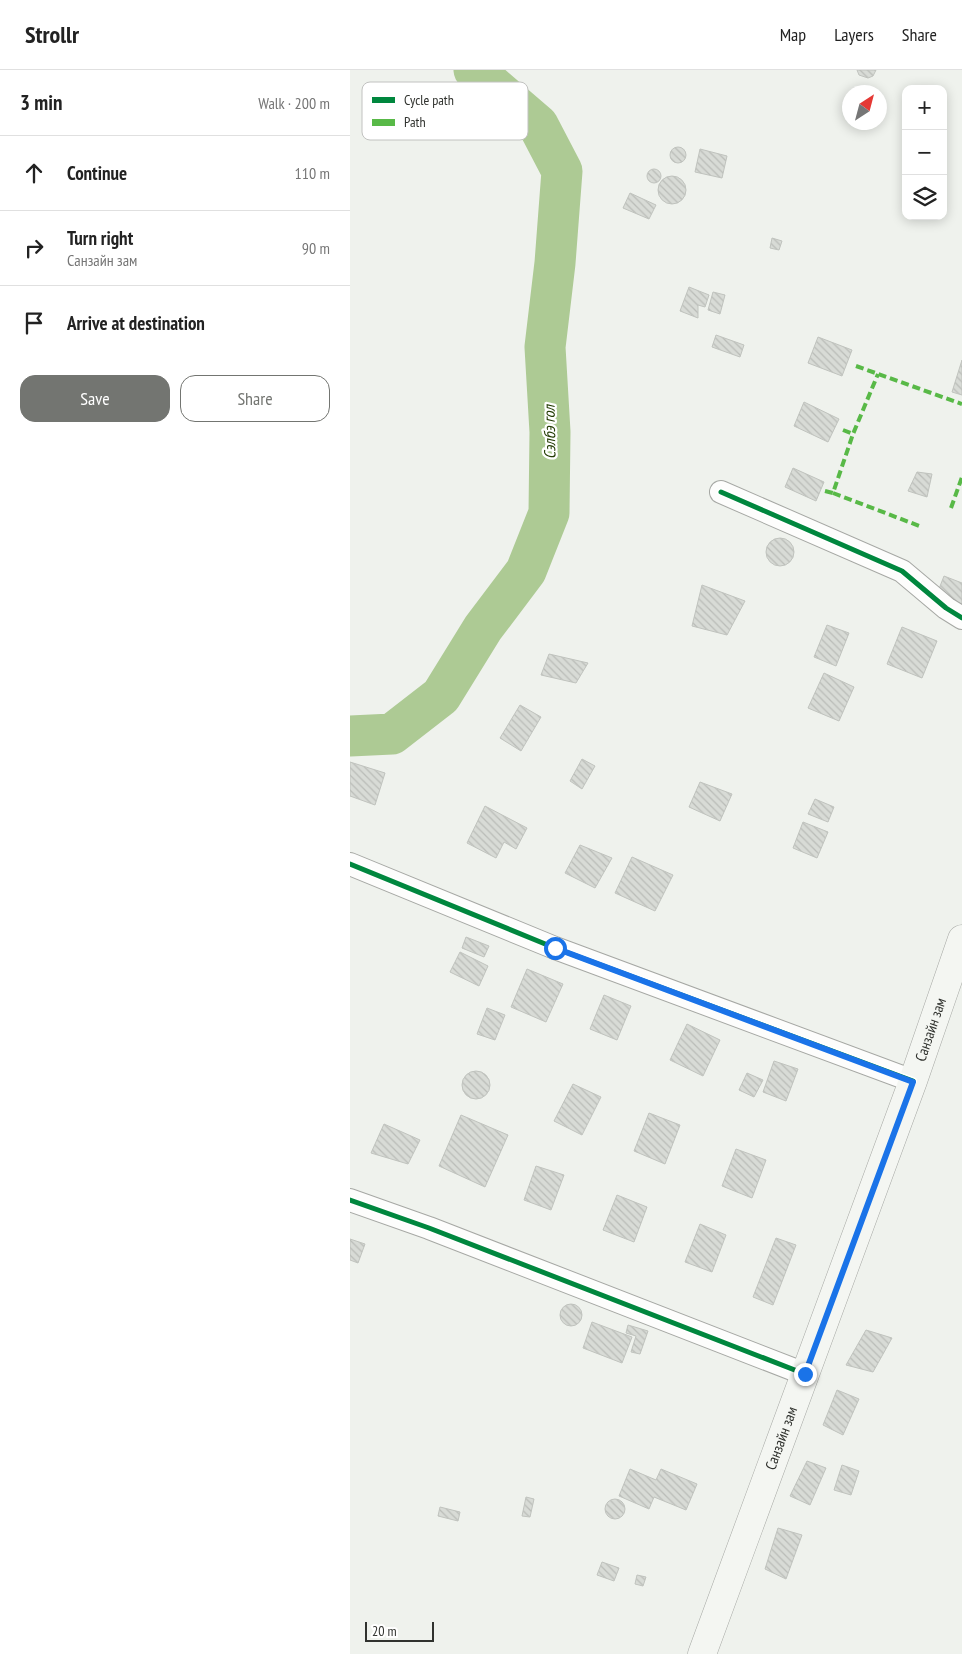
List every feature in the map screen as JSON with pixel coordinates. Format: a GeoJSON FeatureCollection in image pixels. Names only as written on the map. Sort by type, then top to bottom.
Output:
{"type":"FeatureCollection","features":[{"type":"Feature","properties":{"kind":"main road","name":"Санзайн зам"},"geometry":{"type":"LineString","coordinates":[[702,1654],[913,1082],[962,939]]}},
{"type":"Feature","properties":{"kind":"street"},"geometry":{"type":"LineString","coordinates":[[721,492],[902,571],[946,608],[962,618]]}},
{"type":"Feature","properties":{"kind":"street"},"geometry":{"type":"LineString","coordinates":[[350,864],[555,948],[913,1082]]}},
{"type":"Feature","properties":{"kind":"street"},"geometry":{"type":"LineString","coordinates":[[350,1200],[438,1232],[805,1374]]}},
{"type":"Feature","properties":{"kind":"building"},"geometry":{"type":"Polygon","coordinates":[[[857,70],[876,70],[873,76],[868,78],[859,75],[857,70]]]}},
{"type":"Feature","properties":{"kind":"building"},"geometry":{"type":"Polygon","coordinates":[[[678,147],[684,149],[686,155],[684,161],[678,163],[672,161],[670,155],[672,149],[678,147]]]}},
{"type":"Feature","properties":{"kind":"building"},"geometry":{"type":"Polygon","coordinates":[[[700,149],[727,156],[722,178],[695,172],[700,149]]]}},
{"type":"Feature","properties":{"kind":"building"},"geometry":{"type":"Polygon","coordinates":[[[651,169],[657,169],[661,176],[657,183],[651,183],[647,179],[647,173],[651,169]]]}},
{"type":"Feature","properties":{"kind":"building"},"geometry":{"type":"Polygon","coordinates":[[[672,176],[682,180],[686,190],[682,200],[672,204],[662,200],[658,190],[662,180],[672,176]]]}},
{"type":"Feature","properties":{"kind":"building"},"geometry":{"type":"Polygon","coordinates":[[[630,193],[656,205],[649,219],[623,208],[630,193]]]}},
{"type":"Feature","properties":{"kind":"building"},"geometry":{"type":"Polygon","coordinates":[[[772,238],[782,241],[779,250],[770,248],[772,238]]]}},
{"type":"Feature","properties":{"kind":"building"},"geometry":{"type":"Polygon","coordinates":[[[689,287],[709,295],[705,307],[698,305],[698,318],[680,311],[689,287]]]}},
{"type":"Feature","properties":{"kind":"building"},"geometry":{"type":"Polygon","coordinates":[[[713,292],[725,295],[720,314],[708,310],[713,292]]]}},
{"type":"Feature","properties":{"kind":"building"},"geometry":{"type":"Polygon","coordinates":[[[716,335],[744,345],[740,357],[712,347],[716,335]]]}},
{"type":"Feature","properties":{"kind":"building"},"geometry":{"type":"Polygon","coordinates":[[[818,337],[852,350],[842,376],[808,363],[818,337]]]}},
{"type":"Feature","properties":{"kind":"building"},"geometry":{"type":"Polygon","coordinates":[[[962,360],[962,395],[952,392],[962,360]]]}},
{"type":"Feature","properties":{"kind":"building"},"geometry":{"type":"Polygon","coordinates":[[[804,402],[839,419],[828,442],[794,426],[804,402]]]}},
{"type":"Feature","properties":{"kind":"building"},"geometry":{"type":"Polygon","coordinates":[[[793,468],[824,482],[816,501],[785,487],[793,468]]]}},
{"type":"Feature","properties":{"kind":"building"},"geometry":{"type":"Polygon","coordinates":[[[917,472],[932,474],[927,497],[908,491],[917,472]]]}},
{"type":"Feature","properties":{"kind":"building"},"geometry":{"type":"Polygon","coordinates":[[[780,538],[790,542],[794,552],[790,562],[780,566],[770,562],[766,552],[770,542],[780,538]]]}},
{"type":"Feature","properties":{"kind":"building"},"geometry":{"type":"Polygon","coordinates":[[[944,576],[962,583],[962,604],[937,594],[944,576]]]}},
{"type":"Feature","properties":{"kind":"building"},"geometry":{"type":"Polygon","coordinates":[[[702,585],[745,601],[727,635],[692,626],[702,585]]]}},
{"type":"Feature","properties":{"kind":"building"},"geometry":{"type":"Polygon","coordinates":[[[827,625],[849,633],[836,666],[814,657],[827,625]]]}},
{"type":"Feature","properties":{"kind":"building"},"geometry":{"type":"Polygon","coordinates":[[[902,627],[937,641],[922,678],[887,664],[902,627]]]}},
{"type":"Feature","properties":{"kind":"building"},"geometry":{"type":"Polygon","coordinates":[[[549,654],[588,663],[576,683],[541,675],[549,654]]]}},
{"type":"Feature","properties":{"kind":"building"},"geometry":{"type":"Polygon","coordinates":[[[824,673],[854,687],[839,721],[808,708],[824,673]]]}},
{"type":"Feature","properties":{"kind":"building"},"geometry":{"type":"Polygon","coordinates":[[[520,705],[541,717],[521,751],[500,738],[520,705]]]}},
{"type":"Feature","properties":{"kind":"building"},"geometry":{"type":"Polygon","coordinates":[[[582,759],[595,766],[582,789],[570,781],[582,759]]]}},
{"type":"Feature","properties":{"kind":"building"},"geometry":{"type":"Polygon","coordinates":[[[350,762],[385,773],[375,805],[350,796],[350,762]]]}},
{"type":"Feature","properties":{"kind":"building"},"geometry":{"type":"Polygon","coordinates":[[[700,782],[732,794],[720,821],[689,807],[700,782]]]}},
{"type":"Feature","properties":{"kind":"building"},"geometry":{"type":"Polygon","coordinates":[[[815,799],[834,807],[828,822],[808,814],[815,799]]]}},
{"type":"Feature","properties":{"kind":"building"},"geometry":{"type":"Polygon","coordinates":[[[485,806],[527,828],[516,849],[504,842],[496,858],[467,843],[485,806]]]}},
{"type":"Feature","properties":{"kind":"building"},"geometry":{"type":"Polygon","coordinates":[[[803,822],[828,832],[817,858],[793,848],[803,822]]]}},
{"type":"Feature","properties":{"kind":"building"},"geometry":{"type":"Polygon","coordinates":[[[580,845],[612,858],[595,888],[565,873],[580,845]]]}},
{"type":"Feature","properties":{"kind":"building"},"geometry":{"type":"Polygon","coordinates":[[[632,857],[673,875],[655,911],[615,893],[632,857]]]}},
{"type":"Feature","properties":{"kind":"building"},"geometry":{"type":"Polygon","coordinates":[[[466,937],[489,946],[484,957],[462,948],[466,937]]]}},
{"type":"Feature","properties":{"kind":"building"},"geometry":{"type":"Polygon","coordinates":[[[460,952],[488,966],[479,986],[450,972],[460,952]]]}},
{"type":"Feature","properties":{"kind":"building"},"geometry":{"type":"Polygon","coordinates":[[[527,969],[563,984],[546,1022],[511,1007],[527,969]]]}},
{"type":"Feature","properties":{"kind":"building"},"geometry":{"type":"Polygon","coordinates":[[[604,995],[631,1006],[617,1040],[590,1029],[604,995]]]}},
{"type":"Feature","properties":{"kind":"building"},"geometry":{"type":"Polygon","coordinates":[[[487,1008],[505,1015],[495,1040],[477,1034],[487,1008]]]}},
{"type":"Feature","properties":{"kind":"building"},"geometry":{"type":"Polygon","coordinates":[[[687,1024],[720,1040],[703,1076],[670,1060],[687,1024]]]}},
{"type":"Feature","properties":{"kind":"building"},"geometry":{"type":"Polygon","coordinates":[[[774,1061],[798,1069],[786,1101],[763,1092],[774,1061]]]}},
{"type":"Feature","properties":{"kind":"building"},"geometry":{"type":"Polygon","coordinates":[[[476,1071],[486,1075],[490,1085],[486,1095],[476,1099],[466,1095],[462,1085],[466,1075],[476,1071]]]}},
{"type":"Feature","properties":{"kind":"building"},"geometry":{"type":"Polygon","coordinates":[[[747,1073],[763,1080],[754,1097],[739,1090],[747,1073]]]}},
{"type":"Feature","properties":{"kind":"building"},"geometry":{"type":"Polygon","coordinates":[[[573,1084],[601,1097],[582,1135],[554,1121],[573,1084]]]}},
{"type":"Feature","properties":{"kind":"building"},"geometry":{"type":"Polygon","coordinates":[[[649,1113],[680,1125],[665,1164],[634,1151],[649,1113]]]}},
{"type":"Feature","properties":{"kind":"building"},"geometry":{"type":"Polygon","coordinates":[[[461,1115],[508,1135],[485,1187],[439,1166],[461,1115]]]}},
{"type":"Feature","properties":{"kind":"building"},"geometry":{"type":"Polygon","coordinates":[[[384,1124],[420,1140],[408,1164],[371,1153],[384,1124]]]}},
{"type":"Feature","properties":{"kind":"building"},"geometry":{"type":"Polygon","coordinates":[[[736,1149],[766,1160],[752,1198],[722,1186],[736,1149]]]}},
{"type":"Feature","properties":{"kind":"building"},"geometry":{"type":"Polygon","coordinates":[[[536,1166],[564,1175],[551,1210],[524,1200],[536,1166]]]}},
{"type":"Feature","properties":{"kind":"building"},"geometry":{"type":"Polygon","coordinates":[[[617,1195],[647,1207],[634,1242],[603,1230],[617,1195]]]}},
{"type":"Feature","properties":{"kind":"building"},"geometry":{"type":"Polygon","coordinates":[[[700,1224],[726,1235],[712,1272],[685,1262],[700,1224]]]}},
{"type":"Feature","properties":{"kind":"building"},"geometry":{"type":"Polygon","coordinates":[[[776,1238],[796,1245],[773,1305],[753,1297],[776,1238]]]}},
{"type":"Feature","properties":{"kind":"building"},"geometry":{"type":"Polygon","coordinates":[[[350,1239],[365,1244],[358,1263],[350,1260],[350,1239]]]}},
{"type":"Feature","properties":{"kind":"building"},"geometry":{"type":"Polygon","coordinates":[[[571,1304],[579,1307],[582,1315],[579,1323],[571,1326],[563,1323],[560,1315],[563,1307],[571,1304]]]}},
{"type":"Feature","properties":{"kind":"building"},"geometry":{"type":"Polygon","coordinates":[[[592,1322],[632,1337],[622,1363],[583,1348],[592,1322]]]}},
{"type":"Feature","properties":{"kind":"building"},"geometry":{"type":"Polygon","coordinates":[[[628,1325],[648,1331],[640,1354],[631,1352],[636,1336],[626,1333],[628,1325]]]}},
{"type":"Feature","properties":{"kind":"building"},"geometry":{"type":"Polygon","coordinates":[[[866,1330],[892,1338],[873,1372],[846,1365],[866,1330]]]}},
{"type":"Feature","properties":{"kind":"building"},"geometry":{"type":"Polygon","coordinates":[[[837,1390],[859,1399],[843,1435],[823,1425],[837,1390]]]}},
{"type":"Feature","properties":{"kind":"building"},"geometry":{"type":"Polygon","coordinates":[[[807,1461],[826,1468],[810,1505],[790,1496],[807,1461]]]}},
{"type":"Feature","properties":{"kind":"building"},"geometry":{"type":"Polygon","coordinates":[[[842,1465],[859,1471],[851,1495],[834,1490],[842,1465]]]}},
{"type":"Feature","properties":{"kind":"building"},"geometry":{"type":"Polygon","coordinates":[[[630,1469],[656,1480],[661,1469],[697,1484],[686,1510],[654,1497],[649,1509],[619,1496],[630,1469]]]}},
{"type":"Feature","properties":{"kind":"building"},"geometry":{"type":"Polygon","coordinates":[[[526,1497],[534,1499],[530,1517],[522,1516],[526,1497]]]}},
{"type":"Feature","properties":{"kind":"building"},"geometry":{"type":"Polygon","coordinates":[[[611,1499],[619,1499],[625,1505],[625,1513],[619,1519],[611,1519],[605,1513],[605,1505],[611,1499]]]}},
{"type":"Feature","properties":{"kind":"building"},"geometry":{"type":"Polygon","coordinates":[[[440,1507],[460,1512],[458,1521],[438,1516],[440,1507]]]}},
{"type":"Feature","properties":{"kind":"building"},"geometry":{"type":"Polygon","coordinates":[[[778,1528],[802,1535],[786,1579],[765,1569],[778,1528]]]}},
{"type":"Feature","properties":{"kind":"building"},"geometry":{"type":"Polygon","coordinates":[[[602,1562],[619,1568],[614,1581],[597,1575],[602,1562]]]}},
{"type":"Feature","properties":{"kind":"building"},"geometry":{"type":"Polygon","coordinates":[[[637,1575],[646,1577],[643,1586],[635,1584],[637,1575]]]}},
{"type":"Feature","properties":{"kind":"waterway","name":"Сэлбэ гол"},"geometry":{"type":"LineString","coordinates":[[474,70],[488,82]]}},
{"type":"Feature","properties":{"kind":"waterway","name":"Сэлбэ гол"},"geometry":{"type":"LineString","coordinates":[[350,736],[392,734],[441,696],[483,628],[526,571],[549,513],[550,432],[545,347],[555,263],[562,171],[538,125],[528,116]]}},
{"type":"Feature","properties":{"kind":"marked path"},"geometry":{"type":"LineString","coordinates":[[856,366],[962,404]]}},
{"type":"Feature","properties":{"kind":"marked path"},"geometry":{"type":"LineString","coordinates":[[843,430],[853,434],[878,374]]}},
{"type":"Feature","properties":{"kind":"marked path"},"geometry":{"type":"LineString","coordinates":[[825,491],[833,493],[853,434]]}},
{"type":"Feature","properties":{"kind":"marked path"},"geometry":{"type":"LineString","coordinates":[[951,508],[962,477]]}},
{"type":"Feature","properties":{"kind":"marked path"},"geometry":{"type":"LineString","coordinates":[[833,493],[922,527]]}},
{"type":"Feature","properties":{"kind":"cycle path"},"geometry":{"type":"LineString","coordinates":[[721,492],[902,571],[946,608],[962,618]]}},
{"type":"Feature","properties":{"kind":"cycle path"},"geometry":{"type":"LineString","coordinates":[[350,864],[555,948],[913,1081]]}},
{"type":"Feature","properties":{"kind":"cycle path"},"geometry":{"type":"LineString","coordinates":[[350,1200],[429,1228],[805,1374]]}},
{"type":"Feature","properties":{"kind":"route"},"geometry":{"type":"LineString","coordinates":[[555,948],[913,1082],[805,1374]]}}]}
